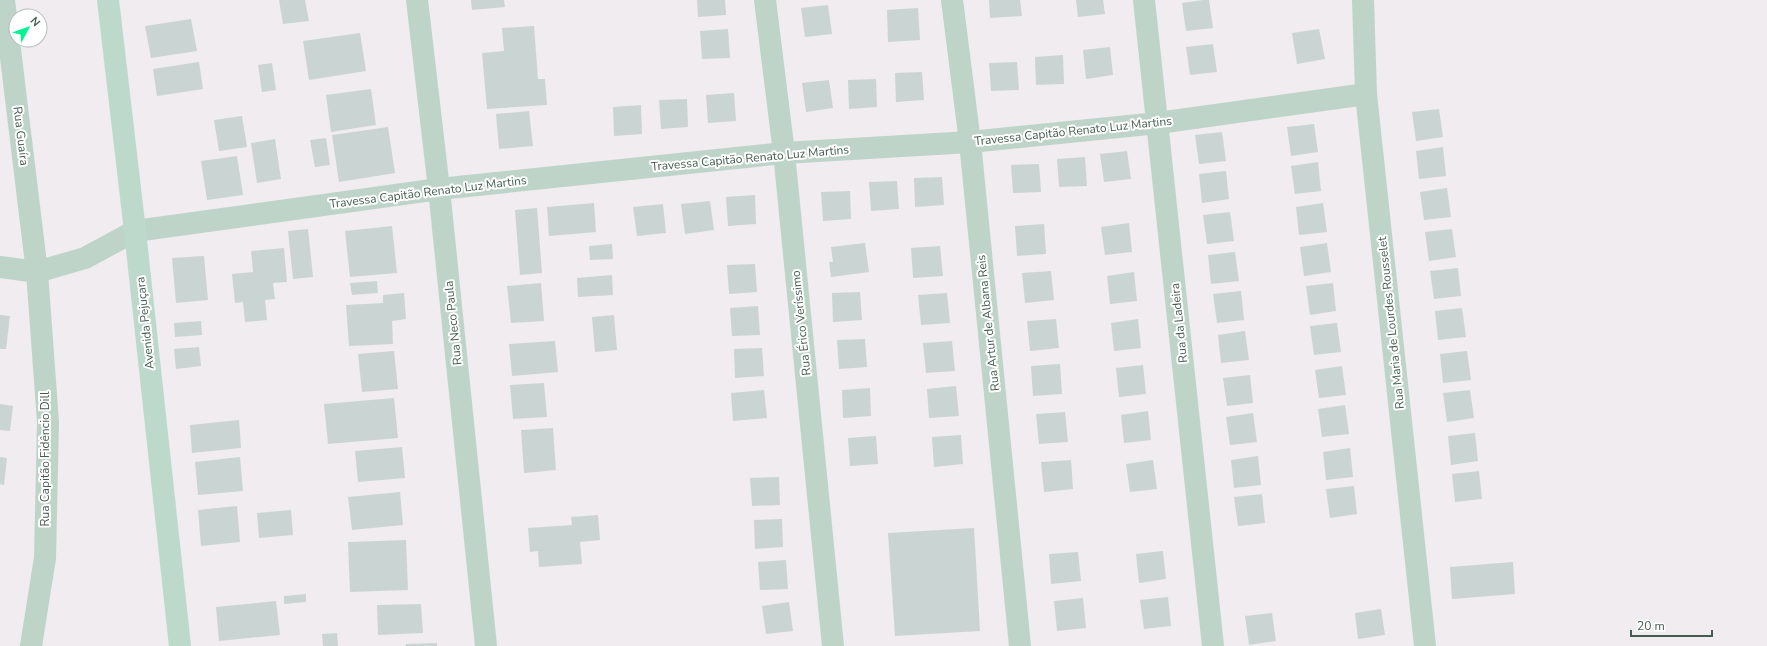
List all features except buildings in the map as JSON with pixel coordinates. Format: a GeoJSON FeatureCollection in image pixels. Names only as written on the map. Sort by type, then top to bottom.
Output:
{"type":"FeatureCollection","features":[{"type":"Feature","properties":{"kind":"street","name":"Rua Guaíra"},"geometry":{"type":"LineString","coordinates":[[4,0],[38,272]]}},
{"type":"Feature","properties":{"kind":"street","name":"Avenida Pejuçara"},"geometry":{"type":"LineString","coordinates":[[108,0],[135,231],[180,646]]}},
{"type":"Feature","properties":{"kind":"street","name":"Rua Neco Paula"},"geometry":{"type":"LineString","coordinates":[[417,0],[439,189],[486,646]]}},
{"type":"Feature","properties":{"kind":"street","name":"Rua Érico Veríssimo"},"geometry":{"type":"LineString","coordinates":[[765,0],[784,153],[833,646]]}},
{"type":"Feature","properties":{"kind":"street","name":"Rua Artur de Albana Reis"},"geometry":{"type":"LineString","coordinates":[[952,0],[970,142],[1020,646]]}},
{"type":"Feature","properties":{"kind":"street","name":"Rua da Ladeira"},"geometry":{"type":"LineString","coordinates":[[1144,0],[1213,646]]}},
{"type":"Feature","properties":{"kind":"street","name":"Rua Maria de Lourdes Rousselet"},"geometry":{"type":"LineString","coordinates":[[1364,0],[1366,94],[1425,646]]}},
{"type":"Feature","properties":{"kind":"street","name":"Travessa Capitão Renato Luz Martins"},"geometry":{"type":"LineString","coordinates":[[135,231],[439,189],[784,153],[970,142],[1158,123],[1366,94]]}},
{"type":"Feature","properties":{"kind":"street"},"geometry":{"type":"LineString","coordinates":[[0,267],[38,272],[85,258],[135,231]]}},
{"type":"Feature","properties":{"kind":"street","name":"Rua Capitão Fidêncio Dill"},"geometry":{"type":"LineString","coordinates":[[31,646],[45,558],[48,422],[38,272]]}}]}
